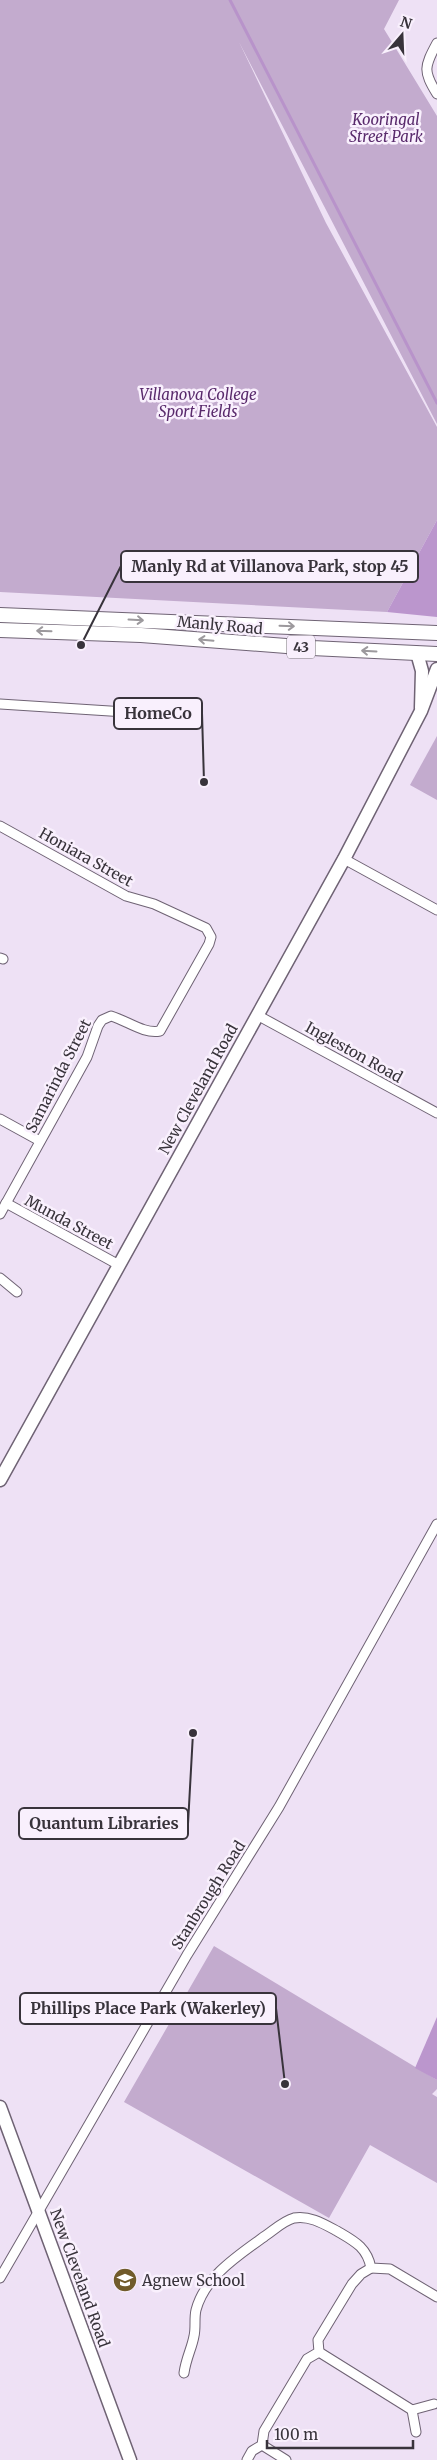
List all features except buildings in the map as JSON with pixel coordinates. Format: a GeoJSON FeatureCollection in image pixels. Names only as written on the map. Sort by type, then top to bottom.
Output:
{"type":"FeatureCollection","features":[{"type":"Feature","properties":{"kind":"main road","name":"Manly Road"},"geometry":{"type":"LineString","coordinates":[[0,614],[437,633]]}},
{"type":"Feature","properties":{"kind":"main road","name":"Manly Road"},"geometry":{"type":"LineString","coordinates":[[0,630],[141,635],[437,654]]}},
{"type":"Feature","properties":{"kind":"street"},"geometry":{"type":"LineString","coordinates":[[437,43],[426,69],[427,77],[437,94]]}},
{"type":"Feature","properties":{"kind":"street","name":"New Cleveland Road"},"geometry":{"type":"LineString","coordinates":[[417,653],[422,670],[421,711]]}},
{"type":"Feature","properties":{"kind":"street","name":"New Cleveland Road"},"geometry":{"type":"LineString","coordinates":[[0,1480],[344,859],[421,711],[437,668]]}},
{"type":"Feature","properties":{"kind":"street","name":"New Cleveland Road"},"geometry":{"type":"LineString","coordinates":[[421,711],[437,698]]}},
{"type":"Feature","properties":{"kind":"street"},"geometry":{"type":"LineString","coordinates":[[0,704],[141,713]]}},
{"type":"Feature","properties":{"kind":"street","name":"Honiara Street"},"geometry":{"type":"LineString","coordinates":[[0,826],[126,896],[154,904],[206,928],[210,937]]}},
{"type":"Feature","properties":{"kind":"street"},"geometry":{"type":"LineString","coordinates":[[344,859],[437,910]]}},
{"type":"Feature","properties":{"kind":"street","name":"Samarinda Street"},"geometry":{"type":"LineString","coordinates":[[0,1214],[87,1057],[102,1020],[111,1016],[142,1030],[160,1031],[209,944],[210,937]]}},
{"type":"Feature","properties":{"kind":"street","name":"Ingleston Road"},"geometry":{"type":"LineString","coordinates":[[257,1015],[437,1114]]}},
{"type":"Feature","properties":{"kind":"street"},"geometry":{"type":"LineString","coordinates":[[0,1119],[40,1141]]}},
{"type":"Feature","properties":{"kind":"street","name":"Munda Street"},"geometry":{"type":"LineString","coordinates":[[6,1203],[119,1264]]}},
{"type":"Feature","properties":{"kind":"street"},"geometry":{"type":"LineString","coordinates":[[0,1278],[17,1292]]}},
{"type":"Feature","properties":{"kind":"street","name":"Stanbrough Road"},"geometry":{"type":"LineString","coordinates":[[0,2278],[187,1954],[278,1807],[437,1524]]}},
{"type":"Feature","properties":{"kind":"street","name":"New Cleveland Road"},"geometry":{"type":"LineString","coordinates":[[0,2107],[130,2460]]}},
{"type":"Feature","properties":{"kind":"street"},"geometry":{"type":"LineString","coordinates":[[184,2373],[186,2356],[194,2338],[196,2310],[205,2291],[219,2272],[236,2257],[280,2225],[294,2218],[309,2218],[324,2223],[361,2245],[368,2255],[371,2268]]}},
{"type":"Feature","properties":{"kind":"street"},"geometry":{"type":"LineString","coordinates":[[319,2352],[318,2340],[352,2284],[371,2268],[390,2269],[437,2297]]}},
{"type":"Feature","properties":{"kind":"street"},"geometry":{"type":"LineString","coordinates":[[319,2352],[412,2410],[434,2404]]}},
{"type":"Feature","properties":{"kind":"street"},"geometry":{"type":"LineString","coordinates":[[262,2445],[264,2431],[307,2359],[319,2352]]}},
{"type":"Feature","properties":{"kind":"street"},"geometry":{"type":"LineString","coordinates":[[412,2410],[416,2432]]}},
{"type":"Feature","properties":{"kind":"street"},"geometry":{"type":"LineString","coordinates":[[247,2460],[252,2451],[262,2445]]}},
{"type":"Feature","properties":{"kind":"street"},"geometry":{"type":"LineString","coordinates":[[262,2445],[286,2460]]}},
{"type":"Feature","properties":{"kind":"green space","name":"Villanova College Sport Fields"},"geometry":{"type":"Polygon","coordinates":[[[0,0],[399,0],[384,29],[437,116],[437,424],[239,42],[326,223],[437,427],[437,520],[387,612],[0,592],[0,0]]]}},
{"type":"Feature","properties":{"kind":"green space"},"geometry":{"type":"Polygon","coordinates":[[[437,736],[437,800],[410,785],[437,736]]]}},
{"type":"Feature","properties":{"kind":"green space"},"geometry":{"type":"Polygon","coordinates":[[[214,1946],[437,2080],[437,2089],[432,2094],[437,2097],[437,2183],[370,2145],[329,2218],[124,2102],[214,1946]]]}},
{"type":"Feature","properties":{"kind":"shaded area"},"geometry":{"type":"Polygon","coordinates":[[[437,520],[437,617],[387,612],[437,520]]]}},
{"type":"Feature","properties":{"kind":"shaded area"},"geometry":{"type":"Polygon","coordinates":[[[437,2017],[437,2080],[415,2068],[437,2017]]]}},
{"type":"Feature","properties":{"kind":"waterway"},"geometry":{"type":"LineString","coordinates":[[230,0],[437,403]]}},
{"type":"Feature","properties":{"kind":"place","name":"Manly Rd at Villanova Park, stop 45"},"geometry":{"type":"Point","coordinates":[81,645]}},
{"type":"Feature","properties":{"kind":"place","name":"HomeCo"},"geometry":{"type":"Point","coordinates":[204,782]}},
{"type":"Feature","properties":{"kind":"place","name":"Quantum Libraries"},"geometry":{"type":"Point","coordinates":[193,1733]}},
{"type":"Feature","properties":{"kind":"place","name":"Phillips Place Park (Wakerley)"},"geometry":{"type":"Point","coordinates":[285,2084]}},
{"type":"Feature","properties":{"kind":"place","name":"Agnew School"},"geometry":{"type":"Point","coordinates":[125,2280]}},
{"type":"Feature","properties":{"kind":"park label","name":"Kooringal Street Park"},"geometry":{"type":"Point","coordinates":[386,128]}}]}
